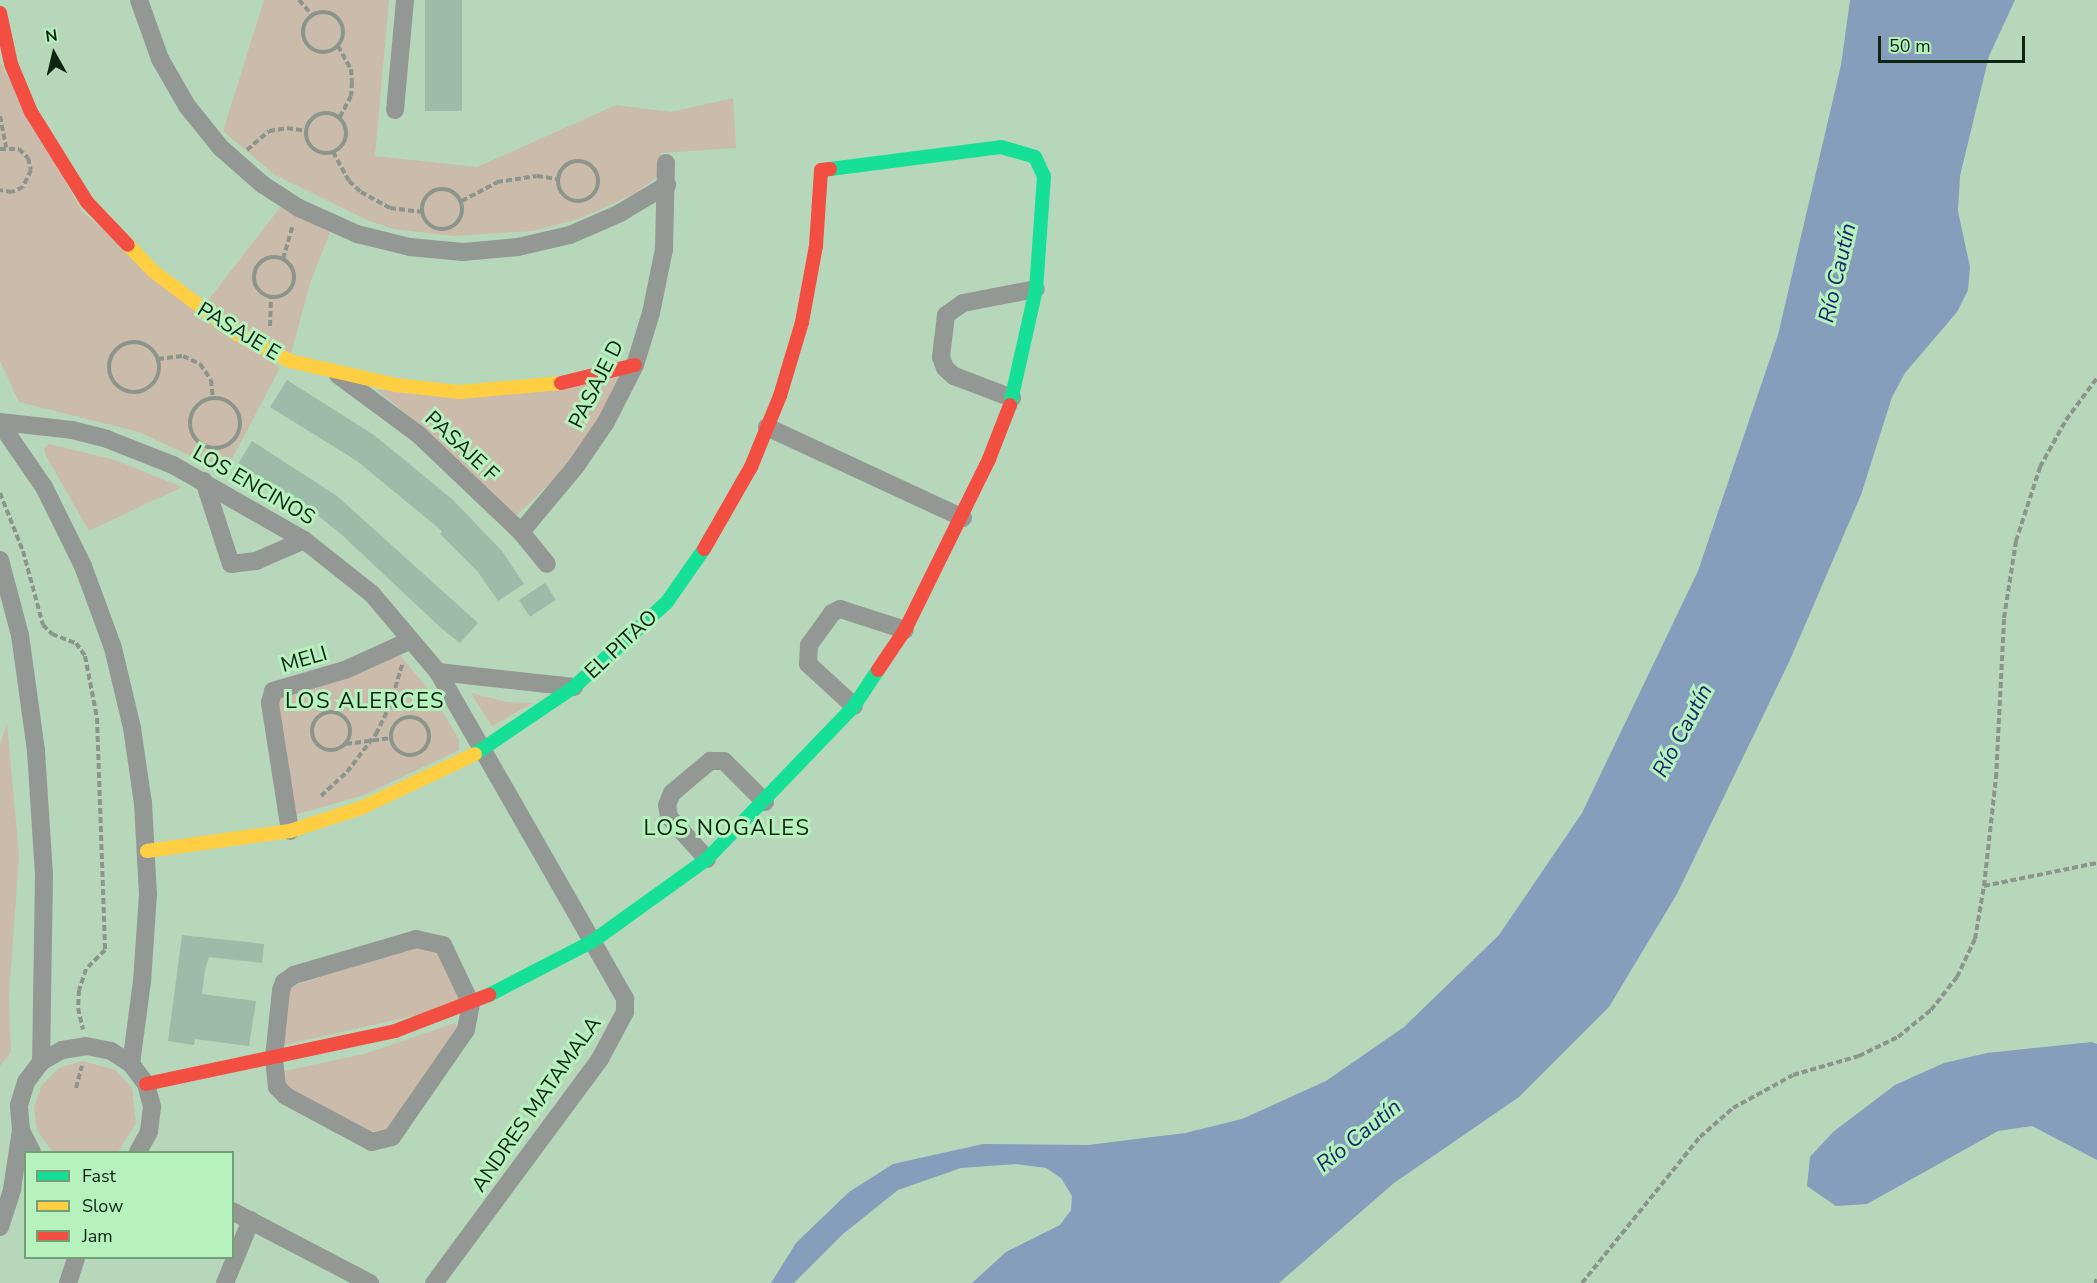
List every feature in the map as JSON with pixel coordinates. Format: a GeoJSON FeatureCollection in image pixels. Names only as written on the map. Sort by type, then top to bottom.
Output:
{"type":"FeatureCollection","features":[{"type":"Feature","properties":{"kind":"street"},"geometry":{"type":"LineString","coordinates":[[139,0],[160,59],[187,106],[240,165],[299,208],[357,234],[410,247],[464,252],[518,247],[570,235],[620,213],[667,185]]}},
{"type":"Feature","properties":{"kind":"street"},"geometry":{"type":"LineString","coordinates":[[394,111],[405,0]]}},
{"type":"Feature","properties":{"kind":"street","name":"PASAJE E"},"geometry":{"type":"LineString","coordinates":[[0,13],[11,64],[31,112],[87,202],[120,241],[196,306],[237,334],[290,361],[334,373],[459,392],[575,382],[634,365]]}},
{"type":"Feature","properties":{"kind":"street","name":"EL PITAO"},"geometry":{"type":"LineString","coordinates":[[147,850],[290,831],[361,808],[484,750],[574,687],[667,602],[714,534],[767,427],[802,322],[816,246],[821,170],[1001,147],[1021,150],[1035,157],[1044,176],[1036,289]]}},
{"type":"Feature","properties":{"kind":"street","name":"PASAJE D"},"geometry":{"type":"LineString","coordinates":[[521,532],[576,466],[606,422],[634,365],[659,281],[667,185],[666,163]]}},
{"type":"Feature","properties":{"kind":"street"},"geometry":{"type":"LineString","coordinates":[[146,1084],[395,1031],[471,1004],[593,941],[707,859],[765,802],[854,706],[905,630],[963,518],[1012,399],[1036,289],[963,303],[946,315],[941,357],[945,368],[954,376],[1012,399]]}},
{"type":"Feature","properties":{"kind":"street","name":"PASAJE F"},"geometry":{"type":"LineString","coordinates":[[334,373],[419,435],[521,532],[548,564]]}},
{"type":"Feature","properties":{"kind":"street"},"geometry":{"type":"LineString","coordinates":[[0,423],[44,487],[83,566],[102,617],[132,728],[147,850],[146,938],[131,1064]]}},
{"type":"Feature","properties":{"kind":"street","name":"LOS ENCINOS"},"geometry":{"type":"LineString","coordinates":[[0,423],[35,424],[107,439],[152,455],[204,481],[304,540],[372,594],[438,672],[593,941]]}},
{"type":"Feature","properties":{"kind":"street"},"geometry":{"type":"LineString","coordinates":[[767,427],[963,518]]}},
{"type":"Feature","properties":{"kind":"street"},"geometry":{"type":"LineString","coordinates":[[204,481],[231,564],[256,561],[304,540]]}},
{"type":"Feature","properties":{"kind":"street"},"geometry":{"type":"LineString","coordinates":[[0,560],[20,635],[36,751],[44,874],[41,1062]]}},
{"type":"Feature","properties":{"kind":"street"},"geometry":{"type":"LineString","coordinates":[[854,706],[808,664],[809,645],[832,613],[840,609],[905,630]]}},
{"type":"Feature","properties":{"kind":"street","name":"MELI"},"geometry":{"type":"LineString","coordinates":[[290,831],[270,703],[273,691],[345,670],[411,640]]}},
{"type":"Feature","properties":{"kind":"street"},"geometry":{"type":"LineString","coordinates":[[438,672],[574,687]]}},
{"type":"Feature","properties":{"kind":"street"},"geometry":{"type":"LineString","coordinates":[[707,859],[669,817],[667,805],[672,793],[710,761],[724,761],[765,802]]}},
{"type":"Feature","properties":{"kind":"street"},"geometry":{"type":"LineString","coordinates":[[416,939],[444,945],[471,1004],[466,1030],[392,1137],[382,1141],[372,1142],[286,1096],[277,1087],[274,1058],[284,982],[294,975],[416,939]]}},
{"type":"Feature","properties":{"kind":"street","name":"ANDRES MATAMALA"},"geometry":{"type":"LineString","coordinates":[[434,1283],[600,1059],[625,1012],[625,999],[593,941]]}},
{"type":"Feature","properties":{"kind":"street"},"geometry":{"type":"LineString","coordinates":[[0,1227],[12,1190],[21,1130],[19,1105],[26,1082],[41,1062],[62,1050],[86,1046],[111,1051],[131,1064],[146,1084],[152,1107],[149,1132],[139,1151]]}},
{"type":"Feature","properties":{"kind":"street"},"geometry":{"type":"LineString","coordinates":[[21,1130],[32,1151]]}},
{"type":"Feature","properties":{"kind":"street"},"geometry":{"type":"LineString","coordinates":[[234,1212],[370,1283]]}},
{"type":"Feature","properties":{"kind":"street"},"geometry":{"type":"LineString","coordinates":[[225,1283],[251,1220]]}},
{"type":"Feature","properties":{"kind":"street"},"geometry":{"type":"LineString","coordinates":[[68,1283],[75,1259]]}},
{"type":"Feature","properties":{"kind":"path"},"geometry":{"type":"LineString","coordinates":[[299,0],[312,16]]}},
{"type":"Feature","properties":{"kind":"path"},"geometry":{"type":"LineString","coordinates":[[319,12],[332,13],[341,22],[344,35],[338,46],[327,52],[315,51],[305,42],[303,30],[312,16],[319,12]]}},
{"type":"Feature","properties":{"kind":"path"},"geometry":{"type":"LineString","coordinates":[[338,46],[351,69],[352,82],[351,96],[339,119]]}},
{"type":"Feature","properties":{"kind":"path"},"geometry":{"type":"LineString","coordinates":[[322,113],[339,119],[346,136],[341,147],[333,152],[317,152],[307,143],[305,131],[310,119],[322,113]]}},
{"type":"Feature","properties":{"kind":"path"},"geometry":{"type":"LineString","coordinates":[[0,116],[6,147]]}},
{"type":"Feature","properties":{"kind":"path"},"geometry":{"type":"LineString","coordinates":[[240,165],[254,141],[269,131],[287,128],[305,131]]}},
{"type":"Feature","properties":{"kind":"path"},"geometry":{"type":"LineString","coordinates":[[0,149],[6,147],[19,149],[28,158],[30,176],[18,190],[0,190]]}},
{"type":"Feature","properties":{"kind":"path"},"geometry":{"type":"LineString","coordinates":[[333,152],[349,181],[361,192],[390,208],[422,212],[433,228],[446,230],[457,224],[463,212],[462,201],[451,191],[438,189],[427,195],[422,212]]}},
{"type":"Feature","properties":{"kind":"path"},"geometry":{"type":"LineString","coordinates":[[574,161],[586,162],[596,171],[598,184],[593,195],[582,201],[569,200],[559,191],[557,180],[562,167],[574,161]]}},
{"type":"Feature","properties":{"kind":"path"},"geometry":{"type":"LineString","coordinates":[[462,201],[478,189],[517,177],[557,180]]}},
{"type":"Feature","properties":{"kind":"path"},"geometry":{"type":"LineString","coordinates":[[283,259],[299,208]]}},
{"type":"Feature","properties":{"kind":"path"},"geometry":{"type":"LineString","coordinates":[[283,259],[293,269],[295,280],[289,291],[278,298],[265,296],[256,287],[253,275],[265,260],[283,259]]}},
{"type":"Feature","properties":{"kind":"path"},"geometry":{"type":"LineString","coordinates":[[125,344],[144,344],[158,359],[158,378],[144,391],[124,391],[111,377],[111,357],[125,344]]}},
{"type":"Feature","properties":{"kind":"path"},"geometry":{"type":"LineString","coordinates":[[158,359],[183,356],[200,364],[211,380],[213,399]]}},
{"type":"Feature","properties":{"kind":"path"},"geometry":{"type":"LineString","coordinates":[[1582,1283],[1700,1137],[1733,1108],[1793,1075],[1879,1048],[1931,1010],[1968,958],[1976,939],[1984,886],[1996,778],[2004,618],[2016,541],[2040,467],[2066,420],[2097,378]]}},
{"type":"Feature","properties":{"kind":"path"},"geometry":{"type":"LineString","coordinates":[[213,399],[233,406],[240,424],[233,442],[215,449],[197,441],[189,423],[197,405],[213,399]]}},
{"type":"Feature","properties":{"kind":"path"},"geometry":{"type":"LineString","coordinates":[[0,493],[23,551],[43,625],[52,634],[76,643],[85,656],[96,718],[105,950],[86,969],[79,990],[78,1008],[86,1046],[76,1088]]}},
{"type":"Feature","properties":{"kind":"path"},"geometry":{"type":"LineString","coordinates":[[317,799],[347,772],[371,741],[390,705],[403,660]]}},
{"type":"Feature","properties":{"kind":"path"},"geometry":{"type":"LineString","coordinates":[[345,744],[351,730],[343,716],[328,713],[315,722],[313,737],[317,744],[331,750],[345,744],[392,738]]}},
{"type":"Feature","properties":{"kind":"path"},"geometry":{"type":"LineString","coordinates":[[406,717],[421,721],[429,734],[424,749],[409,755],[396,748],[392,738],[394,726],[406,717]]}},
{"type":"Feature","properties":{"kind":"path"},"geometry":{"type":"LineString","coordinates":[[1984,886],[2097,863]]}},
{"type":"Feature","properties":{"kind":"path"},"geometry":{"type":"LineString","coordinates":[[2095,1283],[2097,1279]]}},
{"type":"Feature","properties":{"kind":"shaded area"},"geometry":{"type":"Polygon","coordinates":[[[264,0],[389,0],[375,156],[477,167],[616,105],[671,112],[733,98],[736,148],[661,153],[661,174],[634,194],[579,219],[533,231],[454,236],[393,229],[367,220],[275,175],[223,131],[264,0]]]}},
{"type":"Feature","properties":{"kind":"shaded area"},"geometry":{"type":"Polygon","coordinates":[[[0,62],[82,212],[280,368],[225,472],[139,432],[19,402],[0,361],[0,62]]]}},
{"type":"Feature","properties":{"kind":"shaded area"},"geometry":{"type":"Polygon","coordinates":[[[282,205],[331,230],[310,283],[291,354],[203,307],[282,205]]]}},
{"type":"Feature","properties":{"kind":"shaded area"},"geometry":{"type":"Polygon","coordinates":[[[623,375],[593,430],[551,482],[515,517],[429,432],[377,390],[623,375]]]}},
{"type":"Feature","properties":{"kind":"shaded area"},"geometry":{"type":"Polygon","coordinates":[[[49,444],[115,460],[182,487],[89,531],[46,456],[44,448],[49,444]]]}},
{"type":"Feature","properties":{"kind":"shaded area"},"geometry":{"type":"Polygon","coordinates":[[[398,653],[429,690],[459,739],[459,750],[364,795],[295,815],[277,700],[398,653]]]}},
{"type":"Feature","properties":{"kind":"shaded area"},"geometry":{"type":"Polygon","coordinates":[[[471,693],[507,702],[533,703],[492,726],[471,693]]]}},
{"type":"Feature","properties":{"kind":"shaded area"},"geometry":{"type":"Polygon","coordinates":[[[7,723],[19,856],[9,996],[11,1052],[0,1066],[0,745],[7,723]]]}},
{"type":"Feature","properties":{"kind":"shaded area"},"geometry":{"type":"Polygon","coordinates":[[[423,945],[434,946],[461,998],[421,1014],[284,1045],[289,987],[423,945]]]}},
{"type":"Feature","properties":{"kind":"shaded area"},"geometry":{"type":"Polygon","coordinates":[[[455,1023],[458,1030],[389,1131],[371,1131],[283,1086],[280,1081],[285,1071],[367,1053],[455,1023]]]}},
{"type":"Feature","properties":{"kind":"shaded area"},"geometry":{"type":"Polygon","coordinates":[[[82,1061],[116,1070],[132,1088],[136,1123],[119,1151],[52,1151],[37,1131],[34,1107],[42,1085],[59,1068],[82,1061]]]}},
{"type":"Feature","properties":{"kind":"water","name":"Río Cautín"},"geometry":{"type":"Polygon","coordinates":[[[1850,0],[2015,0],[1989,56],[1960,176],[1958,211],[1970,267],[1968,290],[1957,312],[1905,373],[1892,397],[1861,495],[1790,660],[1677,894],[1609,1007],[1519,1097],[1394,1183],[1279,1283],[972,1283],[1006,1252],[1060,1225],[1071,1210],[1072,1196],[1061,1178],[1046,1168],[1016,1164],[961,1168],[898,1190],[843,1234],[794,1283],[771,1283],[796,1243],[849,1192],[893,1164],[983,1144],[1088,1145],[1185,1133],[1242,1119],[1326,1081],[1404,1027],[1499,935],[1582,813],[1698,571],[1778,335],[1841,65],[1850,0]]]}},
{"type":"Feature","properties":{"kind":"water"},"geometry":{"type":"Polygon","coordinates":[[[2092,1042],[2097,1044],[2097,1160],[2032,1126],[1998,1131],[1867,1204],[1836,1206],[1807,1186],[1810,1157],[1833,1132],[1895,1085],[1944,1063],[1987,1053],[2092,1042]]]}},
{"type":"Feature","properties":{"kind":"building"},"geometry":{"type":"Polygon","coordinates":[[[425,0],[462,0],[462,111],[425,111],[425,0]]]}},
{"type":"Feature","properties":{"kind":"building"},"geometry":{"type":"Polygon","coordinates":[[[287,380],[374,435],[452,499],[502,551],[524,584],[498,601],[478,572],[440,534],[442,531],[357,461],[270,407],[287,380]]]}},
{"type":"Feature","properties":{"kind":"building"},"geometry":{"type":"Polygon","coordinates":[[[252,441],[337,496],[478,623],[460,643],[441,628],[342,535],[300,501],[238,464],[252,441]]]}},
{"type":"Feature","properties":{"kind":"building"},"geometry":{"type":"Polygon","coordinates":[[[545,583],[556,600],[530,617],[519,600],[545,583]]]}},
{"type":"Feature","properties":{"kind":"building"},"geometry":{"type":"Polygon","coordinates":[[[182,935],[264,944],[262,963],[209,957],[205,970],[202,994],[256,1001],[249,1046],[195,1039],[194,1045],[168,1041],[182,935]]]}},
{"type":"Feature","properties":{"kind":"traffic: fast"},"geometry":{"type":"LineString","coordinates":[[830,169],[1001,147],[1035,157],[1044,176],[1036,289],[1010,405]]}},
{"type":"Feature","properties":{"kind":"traffic: fast"},"geometry":{"type":"LineString","coordinates":[[475,754],[574,687],[667,602],[704,549]]}},
{"type":"Feature","properties":{"kind":"traffic: fast"},"geometry":{"type":"LineString","coordinates":[[489,995],[593,941],[707,859],[854,706],[878,670]]}},
{"type":"Feature","properties":{"kind":"traffic: slow"},"geometry":{"type":"LineString","coordinates":[[128,245],[153,271],[237,334],[290,361],[396,385],[459,392],[561,383]]}},
{"type":"Feature","properties":{"kind":"traffic: slow"},"geometry":{"type":"LineString","coordinates":[[147,851],[290,831],[361,808],[475,754]]}},
{"type":"Feature","properties":{"kind":"traffic: jam"},"geometry":{"type":"LineString","coordinates":[[0,13],[11,64],[31,112],[87,202],[128,245]]}},
{"type":"Feature","properties":{"kind":"traffic: jam"},"geometry":{"type":"LineString","coordinates":[[704,549],[751,467],[780,396],[802,322],[816,246],[821,170],[830,169]]}},
{"type":"Feature","properties":{"kind":"traffic: jam"},"geometry":{"type":"LineString","coordinates":[[561,383],[635,365]]}},
{"type":"Feature","properties":{"kind":"traffic: jam"},"geometry":{"type":"LineString","coordinates":[[878,670],[905,630],[989,459],[1010,405]]}},
{"type":"Feature","properties":{"kind":"traffic: jam"},"geometry":{"type":"LineString","coordinates":[[146,1084],[395,1031],[489,995]]}},
{"type":"Feature","properties":{"kind":"district","name":"LOS ALERCES"},"geometry":{"type":"Point","coordinates":[365,702]}},
{"type":"Feature","properties":{"kind":"district","name":"LOS NOGALES"},"geometry":{"type":"Point","coordinates":[727,829]}}]}
